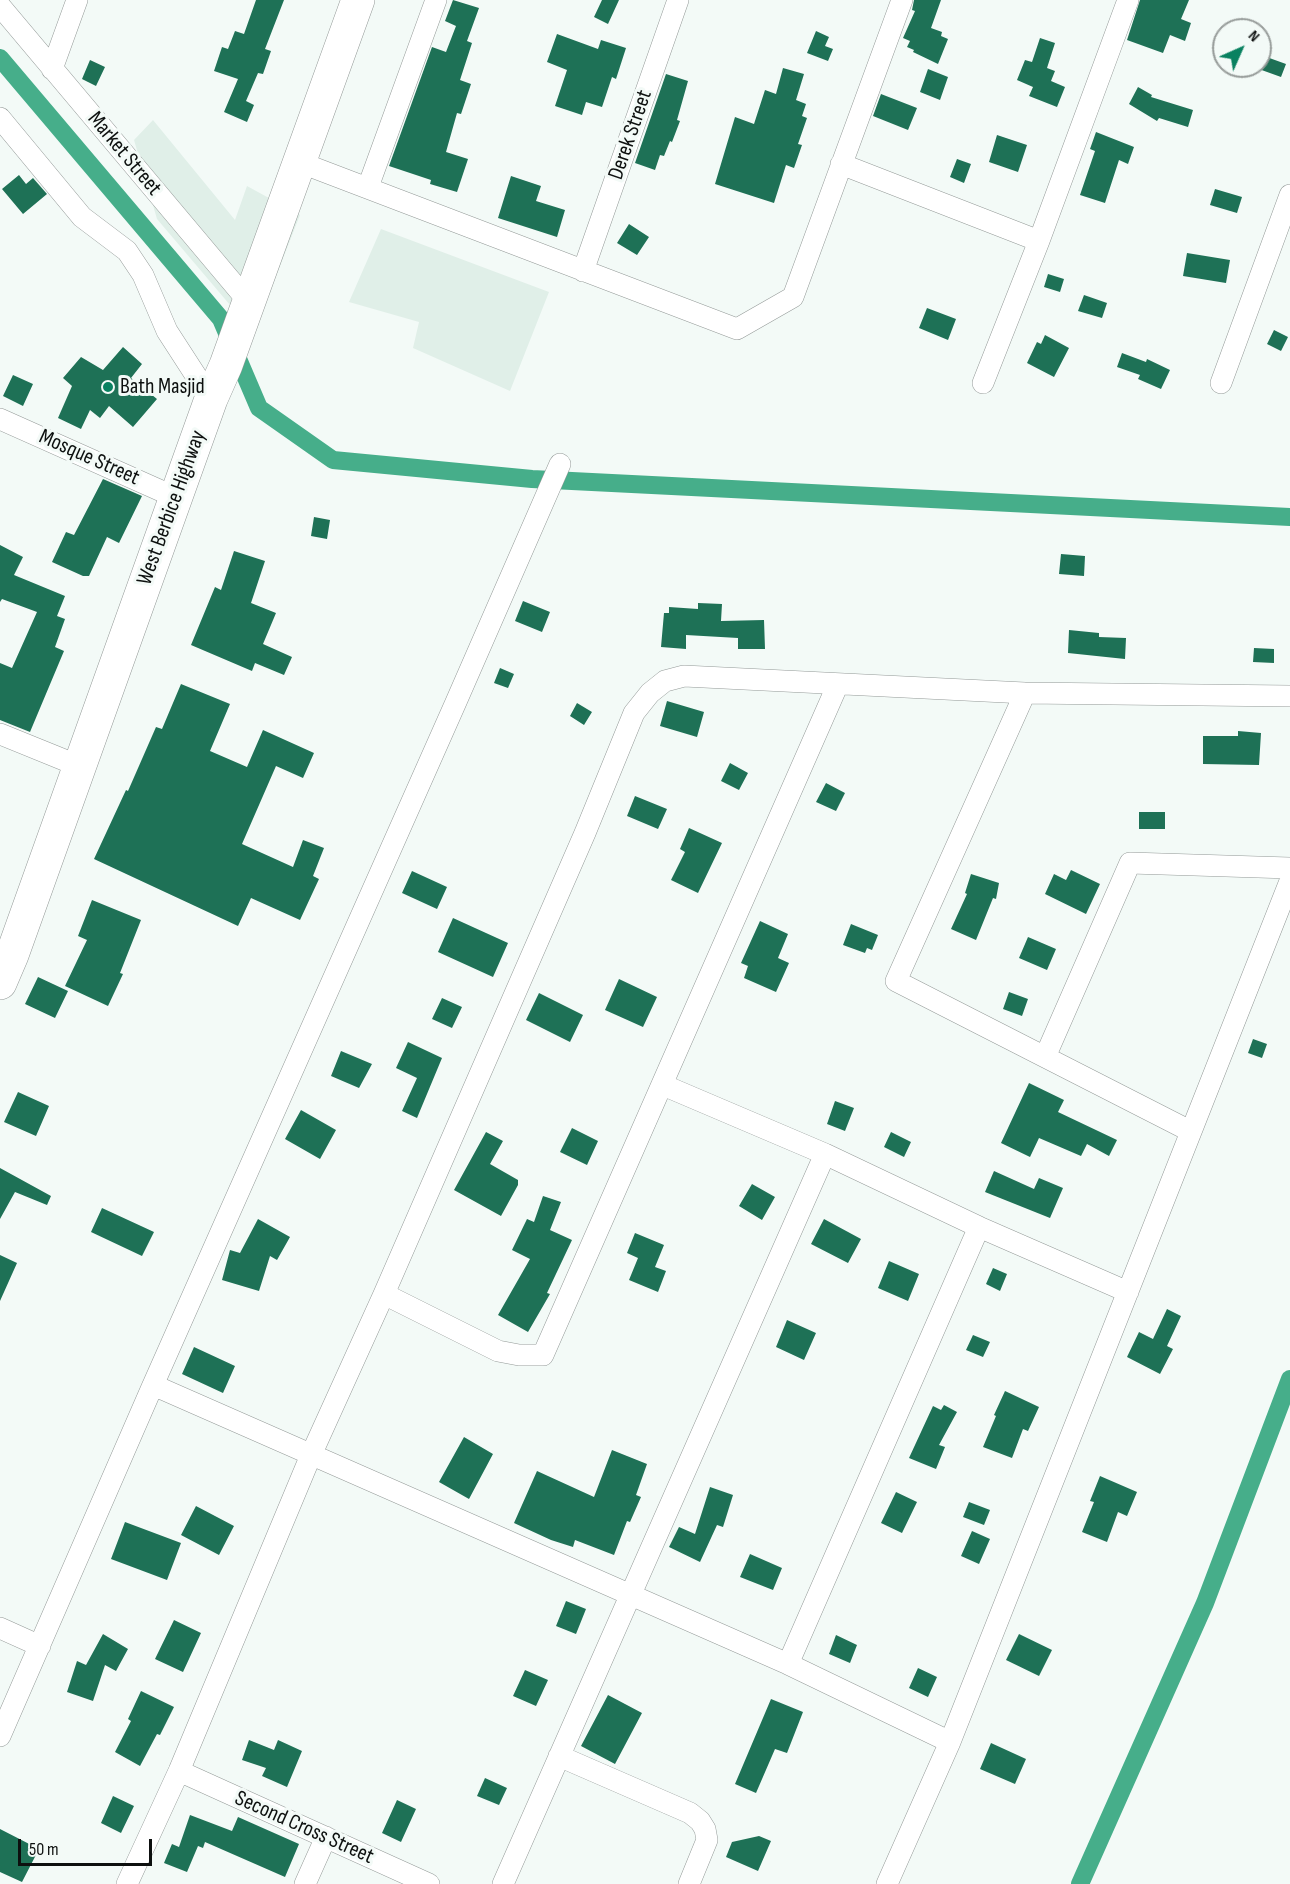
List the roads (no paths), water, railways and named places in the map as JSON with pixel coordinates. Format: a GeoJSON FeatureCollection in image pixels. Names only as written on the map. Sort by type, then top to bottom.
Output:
{"type":"FeatureCollection","features":[{"type":"Feature","properties":{"kind":"main road","name":"West Berbice Highway"},"geometry":{"type":"LineString","coordinates":[[0,983],[12,956],[211,399],[358,0]]}},
{"type":"Feature","properties":{"kind":"street"},"geometry":{"type":"LineString","coordinates":[[52,69],[77,0]]}},
{"type":"Feature","properties":{"kind":"street"},"geometry":{"type":"LineString","coordinates":[[368,187],[436,0]]}},
{"type":"Feature","properties":{"kind":"street","name":"Derek Street"},"geometry":{"type":"LineString","coordinates":[[583,271],[678,0]]}},
{"type":"Feature","properties":{"kind":"street"},"geometry":{"type":"LineString","coordinates":[[299,162],[737,329],[793,297],[902,0]]}},
{"type":"Feature","properties":{"kind":"street"},"geometry":{"type":"LineString","coordinates":[[982,383],[1039,241],[1128,0]]}},
{"type":"Feature","properties":{"kind":"street","name":"Market Street"},"geometry":{"type":"LineString","coordinates":[[0,6],[248,301]]}},
{"type":"Feature","properties":{"kind":"street"},"geometry":{"type":"LineString","coordinates":[[0,118],[82,217],[127,251],[143,275],[167,331],[211,399]]}},
{"type":"Feature","properties":{"kind":"street"},"geometry":{"type":"LineString","coordinates":[[841,164],[1039,241]]}},
{"type":"Feature","properties":{"kind":"street"},"geometry":{"type":"LineString","coordinates":[[1221,383],[1290,195]]}},
{"type":"Feature","properties":{"kind":"street","name":"Mosque Street"},"geometry":{"type":"LineString","coordinates":[[0,419],[177,498]]}},
{"type":"Feature","properties":{"kind":"street"},"geometry":{"type":"LineString","coordinates":[[0,1736],[153,1384],[560,464]]}},
{"type":"Feature","properties":{"kind":"street"},"geometry":{"type":"LineString","coordinates":[[127,1884],[179,1771],[311,1455],[384,1294],[585,833],[634,713],[650,693],[665,681],[684,676],[1025,693],[1290,696]]}},
{"type":"Feature","properties":{"kind":"street"},"geometry":{"type":"LineString","coordinates":[[384,1294],[498,1351],[519,1356],[543,1355],[838,684]]}},
{"type":"Feature","properties":{"kind":"street"},"geometry":{"type":"LineString","coordinates":[[1025,693],[896,981],[1190,1131]]}},
{"type":"Feature","properties":{"kind":"street"},"geometry":{"type":"LineString","coordinates":[[0,734],[79,766]]}},
{"type":"Feature","properties":{"kind":"street"},"geometry":{"type":"LineString","coordinates":[[1045,1057],[1130,863],[1290,868]]}},
{"type":"Feature","properties":{"kind":"street"},"geometry":{"type":"LineString","coordinates":[[887,1884],[950,1742],[1290,881]]}},
{"type":"Feature","properties":{"kind":"street"},"geometry":{"type":"LineString","coordinates":[[663,1085],[825,1154],[979,1227],[1128,1292]]}},
{"type":"Feature","properties":{"kind":"street"},"geometry":{"type":"LineString","coordinates":[[503,1884],[825,1154]]}},
{"type":"Feature","properties":{"kind":"street"},"geometry":{"type":"LineString","coordinates":[[788,1664],[979,1227]]}},
{"type":"Feature","properties":{"kind":"street"},"geometry":{"type":"LineString","coordinates":[[153,1384],[788,1664],[950,1742]]}},
{"type":"Feature","properties":{"kind":"street"},"geometry":{"type":"LineString","coordinates":[[0,1628],[40,1646]]}},
{"type":"Feature","properties":{"kind":"street"},"geometry":{"type":"LineString","coordinates":[[559,1756],[690,1813],[700,1821],[705,1829],[707,1840],[688,1884]]}},
{"type":"Feature","properties":{"kind":"street","name":"Second Cross Street"},"geometry":{"type":"LineString","coordinates":[[179,1771],[429,1884]]}},
{"type":"Feature","properties":{"kind":"street"},"geometry":{"type":"LineString","coordinates":[[305,1884],[326,1837]]}},
{"type":"Feature","properties":{"kind":"waterway"},"geometry":{"type":"LineString","coordinates":[[0,58],[221,319],[259,408],[333,460],[532,479],[1290,517]]}},
{"type":"Feature","properties":{"kind":"waterway"},"geometry":{"type":"LineString","coordinates":[[1080,1884],[1205,1603],[1290,1379]]}},
{"type":"Feature","properties":{"kind":"place","name":"Bath Masjid"},"geometry":{"type":"Point","coordinates":[108,387]}}]}
